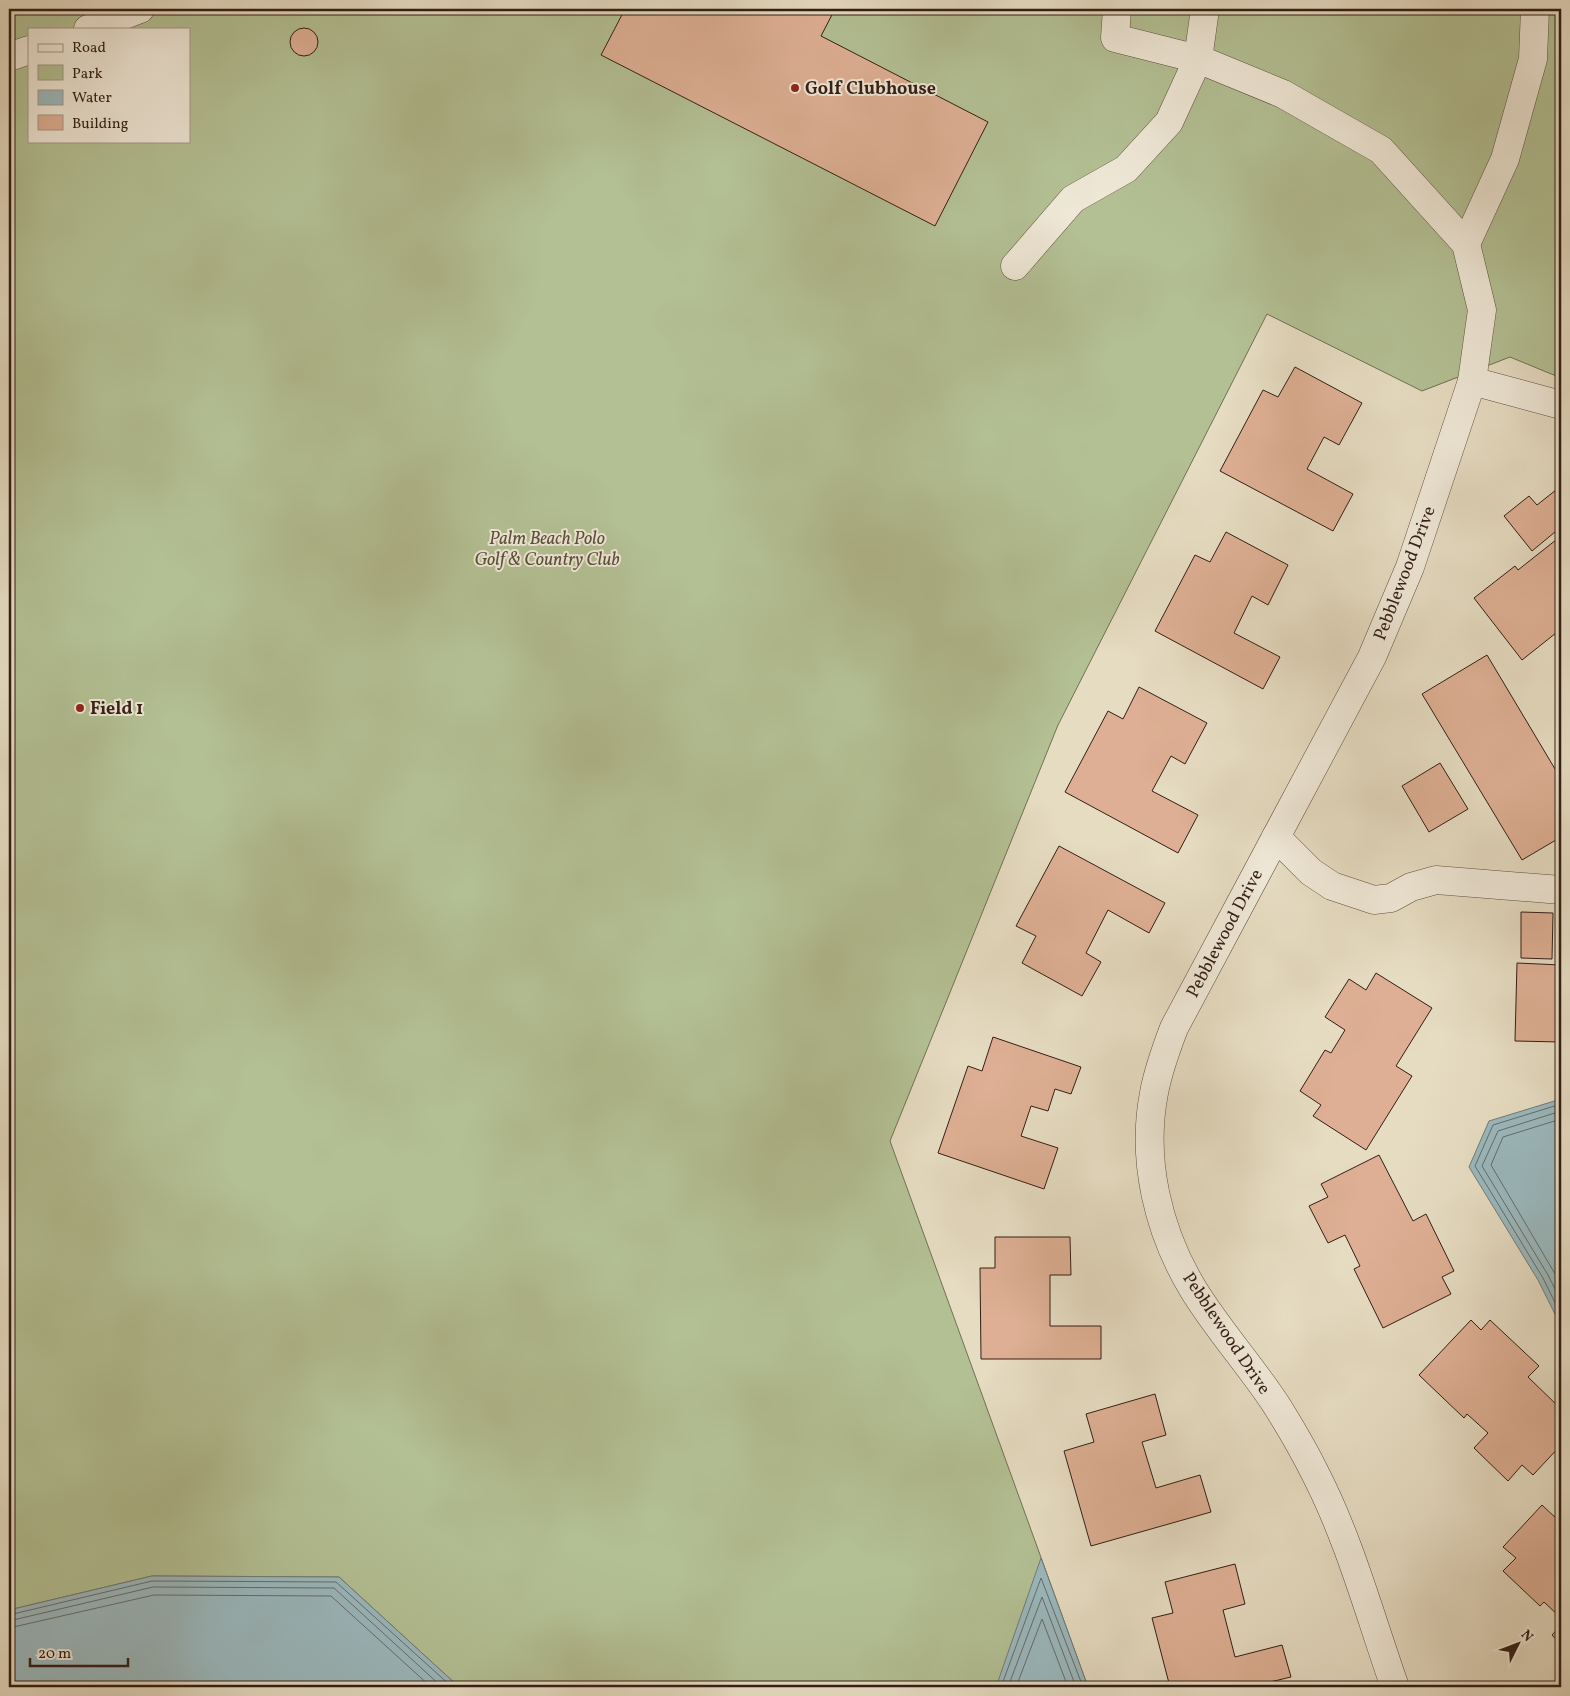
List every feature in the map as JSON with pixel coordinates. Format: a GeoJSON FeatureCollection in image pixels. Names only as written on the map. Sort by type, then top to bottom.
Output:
{"type":"FeatureCollection","features":[{"type":"Feature","properties":{"kind":"street"},"geometry":{"type":"LineString","coordinates":[[91,28],[140,9]]}},
{"type":"Feature","properties":{"kind":"street"},"geometry":{"type":"LineString","coordinates":[[1117,9],[1115,38],[1198,59],[1284,94],[1382,150],[1466,244],[1506,158],[1533,59],[1535,9]]}},
{"type":"Feature","properties":{"kind":"street"},"geometry":{"type":"LineString","coordinates":[[1015,266],[1073,199],[1126,169],[1169,122],[1198,59],[1205,9]]}},
{"type":"Feature","properties":{"kind":"street"},"geometry":{"type":"LineString","coordinates":[[9,57],[28,50]]}},
{"type":"Feature","properties":{"kind":"street","name":"Pebblewood Drive"},"geometry":{"type":"LineString","coordinates":[[1395,1687],[1345,1544],[1315,1473],[1276,1406],[1189,1281],[1172,1249],[1155,1196],[1150,1160],[1154,1094],[1174,1028],[1372,657],[1410,567],[1472,381],[1482,310],[1466,244]]}},
{"type":"Feature","properties":{"kind":"street"},"geometry":{"type":"LineString","coordinates":[[1472,381],[1561,406]]}},
{"type":"Feature","properties":{"kind":"street"},"geometry":{"type":"LineString","coordinates":[[1276,837],[1311,872],[1332,886],[1361,898],[1374,900],[1391,898],[1411,887],[1436,880],[1561,890]]}},
{"type":"Feature","properties":{"kind":"green space","name":"Palm Beach Polo Golf & Country Club"},"geometry":{"type":"Polygon","coordinates":[[[9,9],[1561,9],[1561,378],[1510,357],[1422,391],[1267,314],[1058,725],[890,1141],[1088,1687],[459,1687],[339,1577],[152,1576],[9,1610],[9,9]]]}},
{"type":"Feature","properties":{"kind":"water"},"geometry":{"type":"Polygon","coordinates":[[[1561,1099],[1561,1326],[1538,1280],[1469,1167],[1489,1121],[1561,1099]]]}},
{"type":"Feature","properties":{"kind":"water"},"geometry":{"type":"Polygon","coordinates":[[[1041,1558],[1088,1687],[996,1687],[1041,1558]]]}},
{"type":"Feature","properties":{"kind":"water"},"geometry":{"type":"Polygon","coordinates":[[[152,1576],[339,1577],[459,1687],[9,1687],[9,1610],[152,1576]]]}},
{"type":"Feature","properties":{"kind":"building","name":"Golf Clubhouse"},"geometry":{"type":"Polygon","coordinates":[[[625,9],[835,9],[821,36],[988,122],[935,226],[601,55],[625,9]]]}},
{"type":"Feature","properties":{"kind":"building"},"geometry":{"type":"Polygon","coordinates":[[[304,28],[314,32],[318,42],[314,52],[304,56],[294,52],[290,42],[294,32],[304,28]]]}},
{"type":"Feature","properties":{"kind":"building"},"geometry":{"type":"Polygon","coordinates":[[[1295,367],[1362,403],[1339,445],[1324,437],[1307,469],[1353,494],[1333,531],[1220,471],[1263,390],[1278,397],[1295,367]]]}},
{"type":"Feature","properties":{"kind":"building"},"geometry":{"type":"Polygon","coordinates":[[[1561,486],[1561,527],[1532,551],[1504,516],[1529,496],[1537,505],[1561,486]]]}},
{"type":"Feature","properties":{"kind":"building"},"geometry":{"type":"Polygon","coordinates":[[[1226,532],[1288,565],[1268,605],[1252,596],[1234,633],[1280,657],[1263,689],[1155,631],[1195,555],[1210,562],[1226,532]]]}},
{"type":"Feature","properties":{"kind":"building"},"geometry":{"type":"Polygon","coordinates":[[[1561,536],[1561,629],[1522,660],[1474,598],[1515,566],[1518,570],[1561,536]]]}},
{"type":"Feature","properties":{"kind":"building"},"geometry":{"type":"Polygon","coordinates":[[[1487,655],[1561,779],[1561,837],[1522,860],[1422,694],[1487,655]]]}},
{"type":"Feature","properties":{"kind":"building"},"geometry":{"type":"Polygon","coordinates":[[[1139,687],[1207,723],[1185,764],[1171,756],[1152,791],[1198,815],[1178,853],[1065,792],[1108,711],[1123,719],[1139,687]]]}},
{"type":"Feature","properties":{"kind":"building"},"geometry":{"type":"Polygon","coordinates":[[[1440,763],[1468,809],[1429,832],[1402,786],[1440,763]]]}},
{"type":"Feature","properties":{"kind":"building"},"geometry":{"type":"Polygon","coordinates":[[[1059,846],[1165,903],[1149,933],[1108,910],[1086,953],[1101,962],[1082,996],[1022,963],[1036,936],[1016,926],[1059,846]]]}},
{"type":"Feature","properties":{"kind":"building"},"geometry":{"type":"Polygon","coordinates":[[[1521,912],[1553,913],[1552,959],[1521,958],[1521,912]]]}},
{"type":"Feature","properties":{"kind":"building"},"geometry":{"type":"Polygon","coordinates":[[[1517,963],[1561,965],[1561,1042],[1515,1041],[1517,963]]]}},
{"type":"Feature","properties":{"kind":"building"},"geometry":{"type":"Polygon","coordinates":[[[1376,973],[1432,1008],[1396,1066],[1412,1076],[1366,1150],[1313,1116],[1321,1105],[1300,1091],[1325,1050],[1331,1053],[1345,1030],[1325,1017],[1349,979],[1366,990],[1376,973]]]}},
{"type":"Feature","properties":{"kind":"building"},"geometry":{"type":"Polygon","coordinates":[[[993,1037],[1081,1067],[1071,1094],[1055,1089],[1048,1111],[1031,1106],[1021,1136],[1058,1148],[1044,1189],[938,1153],[968,1066],[982,1071],[993,1037]]]}},
{"type":"Feature","properties":{"kind":"building"},"geometry":{"type":"Polygon","coordinates":[[[1379,1155],[1413,1221],[1426,1214],[1454,1271],[1442,1277],[1451,1294],[1383,1328],[1354,1269],[1360,1266],[1345,1235],[1328,1243],[1309,1206],[1328,1197],[1321,1184],[1379,1155]]]}},
{"type":"Feature","properties":{"kind":"building"},"geometry":{"type":"Polygon","coordinates":[[[995,1237],[1070,1237],[1071,1275],[1050,1275],[1050,1326],[1101,1326],[1101,1359],[981,1359],[980,1268],[995,1268],[995,1237]]]}},
{"type":"Feature","properties":{"kind":"building"},"geometry":{"type":"Polygon","coordinates":[[[1471,1320],[1481,1330],[1490,1320],[1539,1366],[1528,1377],[1561,1409],[1561,1415],[1555,1421],[1561,1426],[1561,1445],[1533,1475],[1522,1465],[1508,1481],[1474,1448],[1488,1433],[1467,1414],[1464,1418],[1419,1375],[1471,1320]]]}},
{"type":"Feature","properties":{"kind":"building"},"geometry":{"type":"Polygon","coordinates":[[[1155,1394],[1166,1435],[1142,1442],[1156,1488],[1200,1475],[1211,1512],[1091,1546],[1064,1451],[1094,1442],[1086,1414],[1155,1394]]]}},
{"type":"Feature","properties":{"kind":"building"},"geometry":{"type":"Polygon","coordinates":[[[1542,1505],[1558,1520],[1561,1516],[1561,1618],[1544,1602],[1540,1606],[1503,1571],[1516,1558],[1503,1547],[1542,1505]]]}},
{"type":"Feature","properties":{"kind":"building"},"geometry":{"type":"Polygon","coordinates":[[[1235,1564],[1245,1604],[1223,1610],[1235,1657],[1282,1645],[1291,1677],[1249,1687],[1170,1687],[1152,1618],[1173,1613],[1165,1582],[1235,1564]]]}},
{"type":"Feature","properties":{"kind":"building"},"geometry":{"type":"Polygon","coordinates":[[[1561,1625],[1561,1645],[1552,1635],[1561,1625]]]}},
{"type":"Feature","properties":{"kind":"place","name":"Golf Clubhouse"},"geometry":{"type":"Point","coordinates":[795,88]}},
{"type":"Feature","properties":{"kind":"place","name":"Field 1"},"geometry":{"type":"Point","coordinates":[80,708]}}]}
